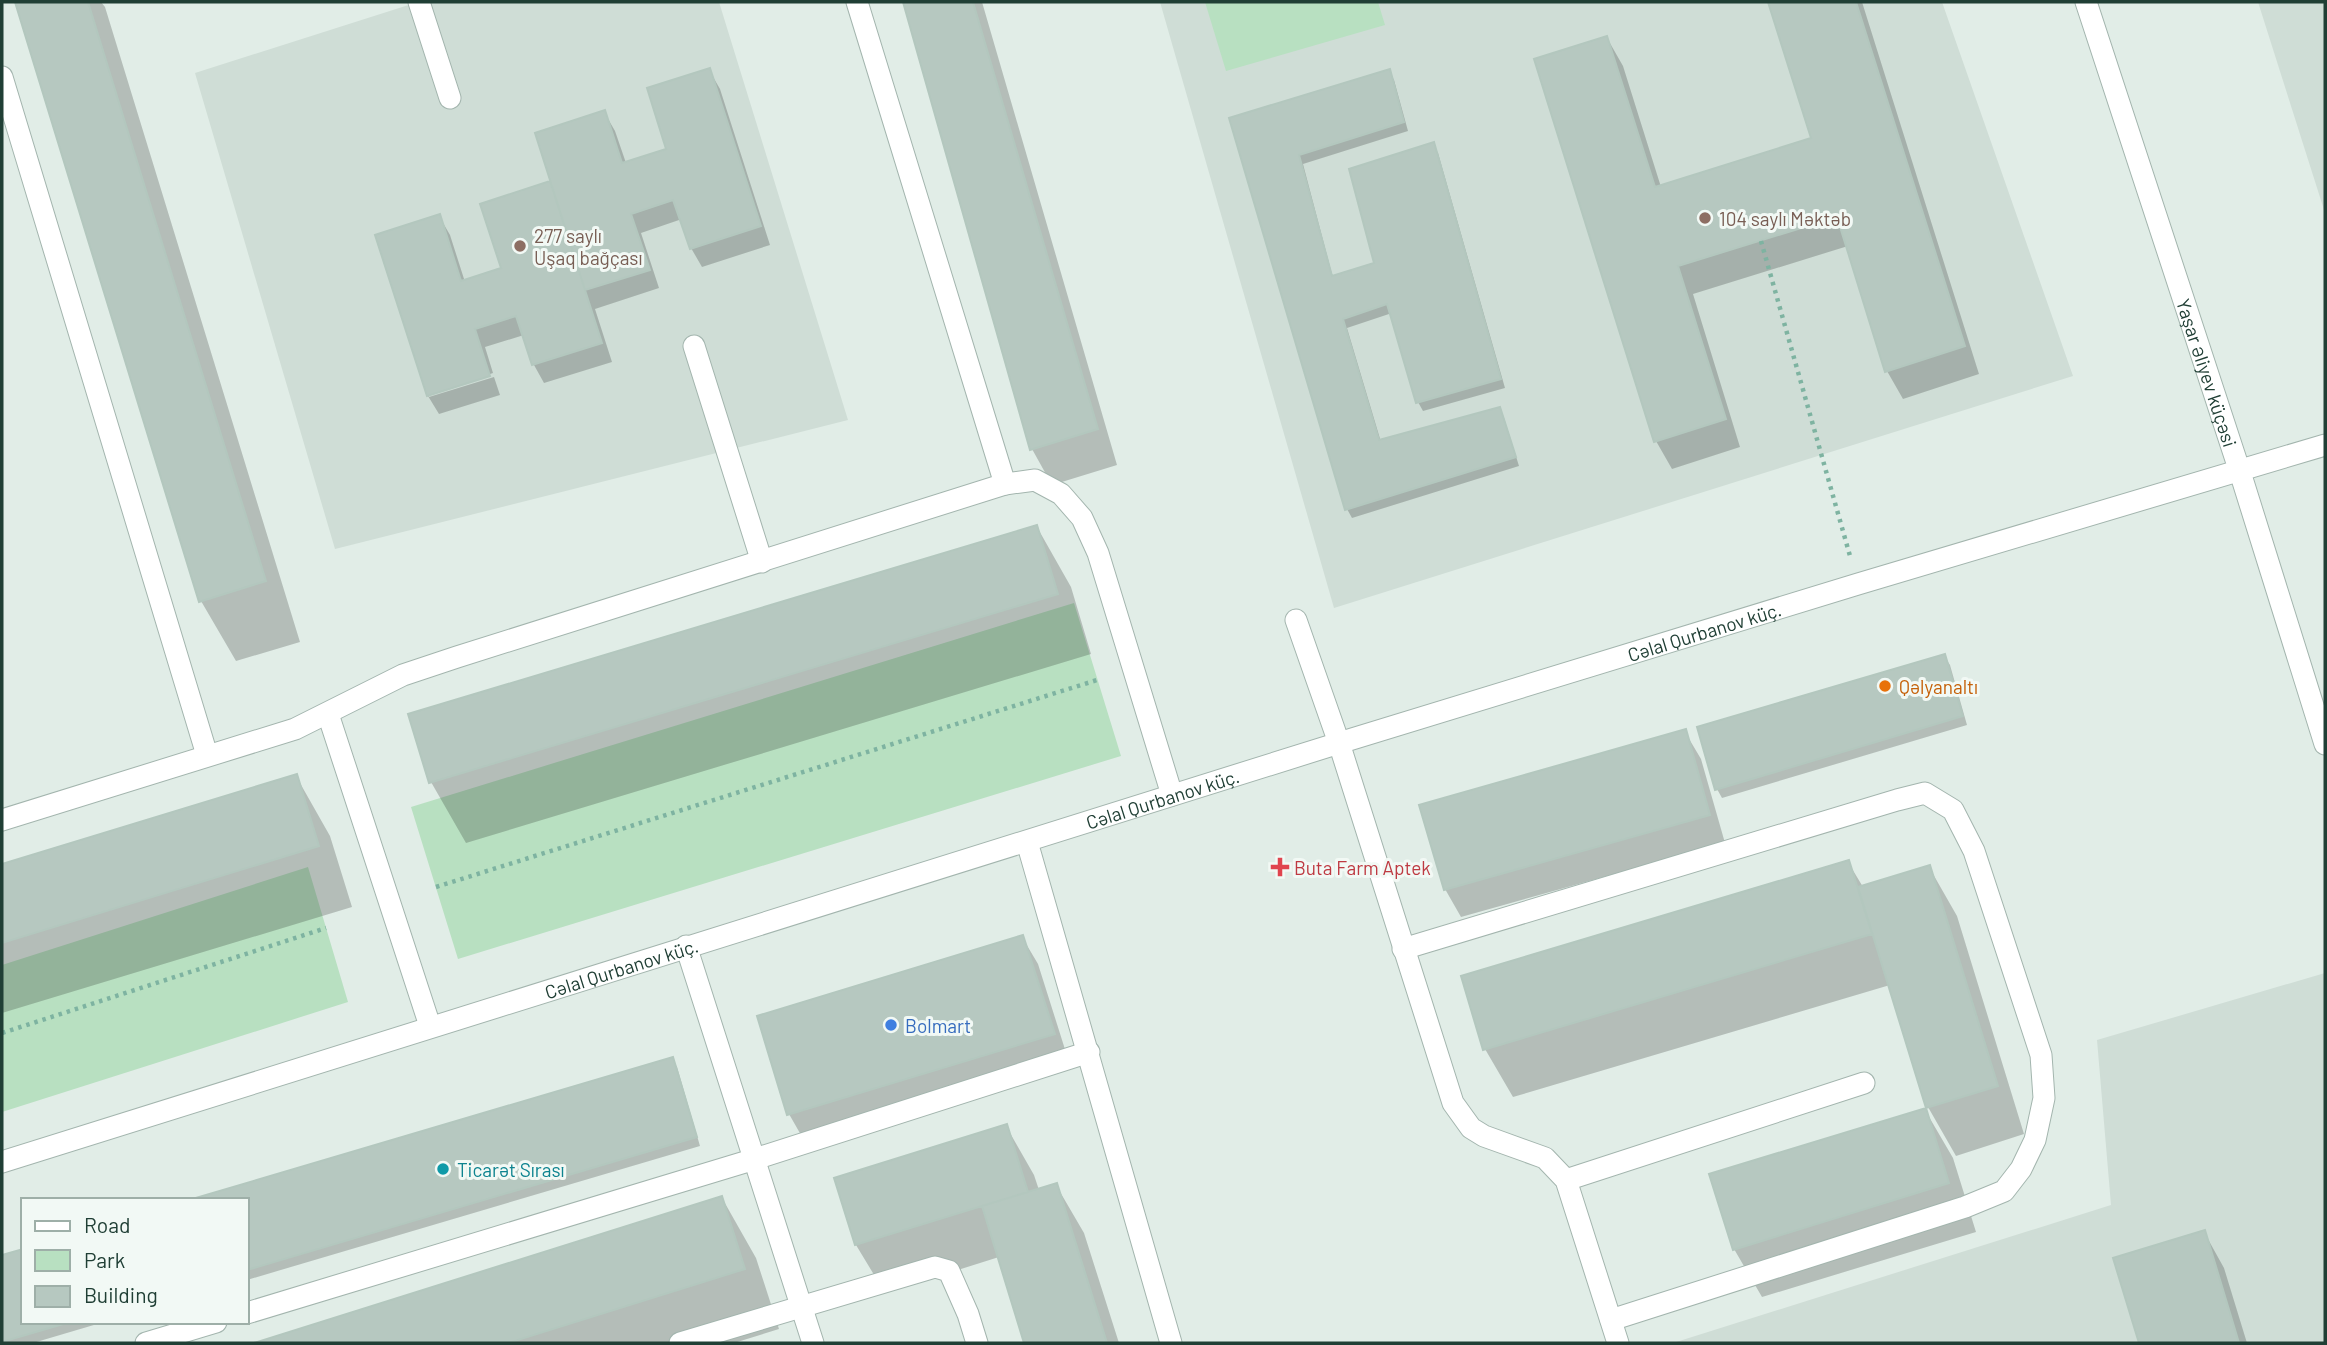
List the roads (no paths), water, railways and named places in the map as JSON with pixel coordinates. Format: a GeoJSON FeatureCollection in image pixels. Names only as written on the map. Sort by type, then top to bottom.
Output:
{"type":"FeatureCollection","features":[{"type":"Feature","properties":{"kind":"street"},"geometry":{"type":"LineString","coordinates":[[419,2],[450,97]]}},
{"type":"Feature","properties":{"kind":"street"},"geometry":{"type":"LineString","coordinates":[[857,2],[1005,484]]}},
{"type":"Feature","properties":{"kind":"street","name":"Yaşar Əliyev küçəsi"},"geometry":{"type":"LineString","coordinates":[[2086,2],[2240,472],[2325,744]]}},
{"type":"Feature","properties":{"kind":"street"},"geometry":{"type":"LineString","coordinates":[[2,77],[207,755]]}},
{"type":"Feature","properties":{"kind":"street"},"geometry":{"type":"LineString","coordinates":[[694,346],[762,562]]}},
{"type":"Feature","properties":{"kind":"street","name":"Cəlal Qurbanov küç."},"geometry":{"type":"LineString","coordinates":[[2,1162],[1339,743],[1858,583],[2325,445]]}},
{"type":"Feature","properties":{"kind":"street"},"geometry":{"type":"LineString","coordinates":[[2,820],[295,729],[403,675],[1005,484],[1035,480],[1061,494],[1082,518],[1098,553],[1172,795]]}},
{"type":"Feature","properties":{"kind":"street"},"geometry":{"type":"LineString","coordinates":[[1296,620],[1339,743],[1402,949],[1453,1103],[1471,1128],[1484,1136],[1545,1158],[1566,1180],[1618,1343]]}},
{"type":"Feature","properties":{"kind":"street"},"geometry":{"type":"LineString","coordinates":[[328,714],[429,1026]]}},
{"type":"Feature","properties":{"kind":"street"},"geometry":{"type":"LineString","coordinates":[[1402,949],[1924,793],[1953,810],[1974,851],[2041,1055],[2044,1098],[2035,1140],[2021,1168],[2004,1191],[1965,1207],[1611,1320]]}},
{"type":"Feature","properties":{"kind":"street"},"geometry":{"type":"LineString","coordinates":[[1027,842],[1171,1343]]}},
{"type":"Feature","properties":{"kind":"street"},"geometry":{"type":"LineString","coordinates":[[686,946],[813,1343]]}},
{"type":"Feature","properties":{"kind":"street"},"geometry":{"type":"LineString","coordinates":[[248,1313],[755,1159],[1088,1052]]}},
{"type":"Feature","properties":{"kind":"street"},"geometry":{"type":"LineString","coordinates":[[1566,1180],[1864,1083]]}},
{"type":"Feature","properties":{"kind":"street"},"geometry":{"type":"LineString","coordinates":[[680,1343],[935,1267],[949,1271],[968,1314],[977,1343]]}},
{"type":"Feature","properties":{"kind":"street"},"geometry":{"type":"LineString","coordinates":[[146,1343],[209,1324]]}},
{"type":"Feature","properties":{"kind":"place","name":"104 saylı Məktəb"},"geometry":{"type":"Point","coordinates":[1705,218]}},
{"type":"Feature","properties":{"kind":"place","name":"277 saylı Uşaq bağçası"},"geometry":{"type":"Point","coordinates":[520,246]}},
{"type":"Feature","properties":{"kind":"place","name":"Qəlyanaltı"},"geometry":{"type":"Point","coordinates":[1885,686]}},
{"type":"Feature","properties":{"kind":"place","name":"Buta Farm Aptek"},"geometry":{"type":"Point","coordinates":[1280,867]}},
{"type":"Feature","properties":{"kind":"place","name":"Bolmart"},"geometry":{"type":"Point","coordinates":[891,1025]}},
{"type":"Feature","properties":{"kind":"place","name":"Ticarət Sırası"},"geometry":{"type":"Point","coordinates":[443,1169]}}]}
